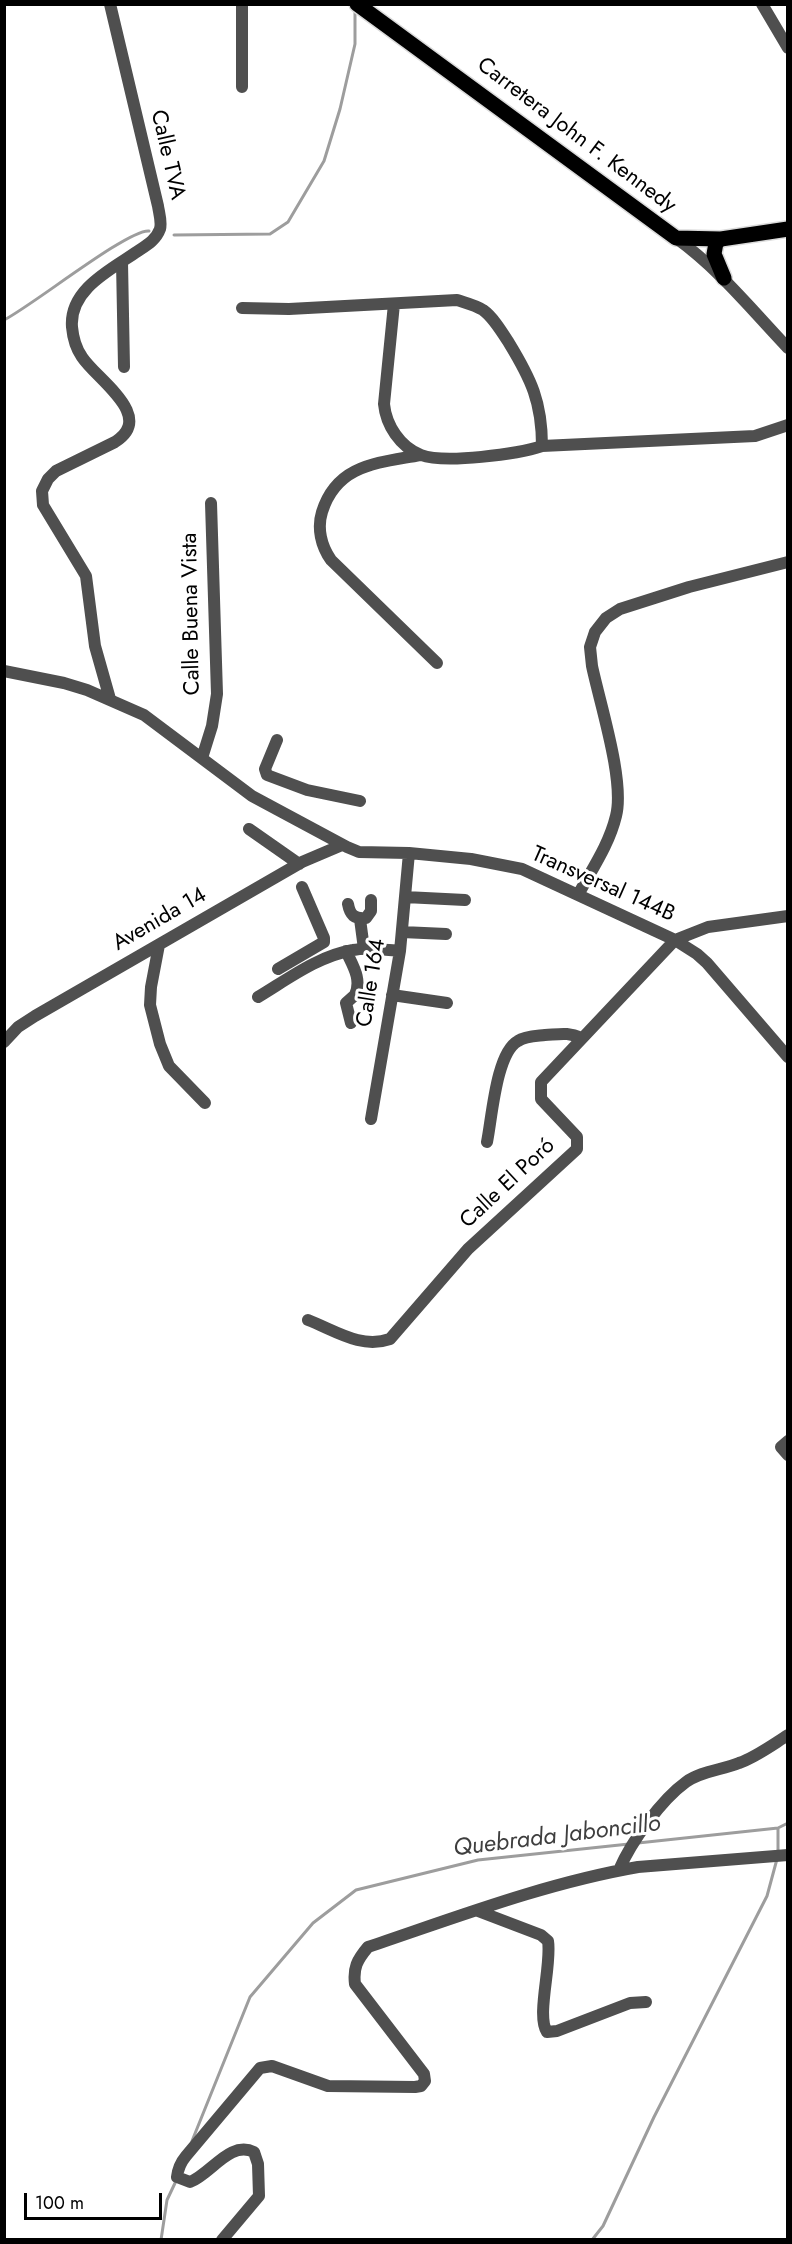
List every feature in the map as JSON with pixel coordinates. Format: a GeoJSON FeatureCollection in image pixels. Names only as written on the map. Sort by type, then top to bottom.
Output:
{"type":"FeatureCollection","features":[{"type":"Feature","properties":{"kind":"main road","name":"Carretera John F. Kennedy"},"geometry":{"type":"LineString","coordinates":[[357,4],[676,238],[721,239],[788,229]]}},
{"type":"Feature","properties":{"kind":"main road"},"geometry":{"type":"LineString","coordinates":[[721,239],[716,243],[714,254],[724,278]]}},
{"type":"Feature","properties":{"kind":"street","name":"Calle TVA"},"geometry":{"type":"LineString","coordinates":[[110,4],[160,228],[152,241],[86,289],[75,308],[72,323],[75,345],[83,358],[118,396],[129,413],[130,428],[115,442],[56,471],[48,479],[42,491],[43,505],[86,576],[95,646],[110,699]]}},
{"type":"Feature","properties":{"kind":"street"},"geometry":{"type":"LineString","coordinates":[[242,4],[242,87]]}},
{"type":"Feature","properties":{"kind":"street"},"geometry":{"type":"LineString","coordinates":[[762,4],[788,48]]}},
{"type":"Feature","properties":{"kind":"street"},"geometry":{"type":"LineString","coordinates":[[676,238],[724,278],[788,348]]}},
{"type":"Feature","properties":{"kind":"street"},"geometry":{"type":"LineString","coordinates":[[122,262],[124,367]]}},
{"type":"Feature","properties":{"kind":"street"},"geometry":{"type":"LineString","coordinates":[[242,308],[289,309],[457,300],[471,304],[484,311],[503,333],[532,383],[542,430],[542,446]]}},
{"type":"Feature","properties":{"kind":"street"},"geometry":{"type":"LineString","coordinates":[[394,304],[384,404],[385,416],[395,435],[420,455]]}},
{"type":"Feature","properties":{"kind":"street"},"geometry":{"type":"LineString","coordinates":[[437,663],[331,561],[325,552],[320,526],[326,499],[337,483],[346,476],[373,464],[420,455],[441,458],[467,457],[528,451],[542,446],[755,436],[788,425]]}},
{"type":"Feature","properties":{"kind":"street","name":"Calle Buena Vista"},"geometry":{"type":"LineString","coordinates":[[202,758],[212,726],[217,694],[211,503]]}},
{"type":"Feature","properties":{"kind":"street"},"geometry":{"type":"LineString","coordinates":[[578,895],[608,841],[617,814],[616,772],[591,666],[590,647],[595,632],[606,618],[620,609],[689,587],[788,562]]}},
{"type":"Feature","properties":{"kind":"street","name":"Transversal 144B"},"geometry":{"type":"LineString","coordinates":[[4,671],[64,683],[144,714],[252,796],[358,852],[409,853],[471,859],[522,869],[675,940],[698,954],[707,963],[761,1032],[788,1058]]}},
{"type":"Feature","properties":{"kind":"street"},"geometry":{"type":"LineString","coordinates":[[277,740],[265,769],[267,775],[307,790],[360,801]]}},
{"type":"Feature","properties":{"kind":"street"},"geometry":{"type":"LineString","coordinates":[[249,829],[299,864]]}},
{"type":"Feature","properties":{"kind":"street","name":"Avenida 14"},"geometry":{"type":"LineString","coordinates":[[4,1042],[18,1027],[35,1016],[299,864],[321,852],[342,845]]}},
{"type":"Feature","properties":{"kind":"street","name":"Calle 164"},"geometry":{"type":"LineString","coordinates":[[371,1119],[400,951],[409,853]]}},
{"type":"Feature","properties":{"kind":"street"},"geometry":{"type":"LineString","coordinates":[[291,977],[282,967],[324,942],[302,887]]}},
{"type":"Feature","properties":{"kind":"street"},"geometry":{"type":"LineString","coordinates":[[405,897],[465,900]]}},
{"type":"Feature","properties":{"kind":"street"},"geometry":{"type":"LineString","coordinates":[[348,904],[352,915],[360,918],[369,915],[371,900]]}},
{"type":"Feature","properties":{"kind":"street"},"geometry":{"type":"LineString","coordinates":[[675,940],[708,927],[788,916]]}},
{"type":"Feature","properties":{"kind":"street"},"geometry":{"type":"LineString","coordinates":[[360,918],[364,949]]}},
{"type":"Feature","properties":{"kind":"street"},"geometry":{"type":"LineString","coordinates":[[402,932],[446,934]]}},
{"type":"Feature","properties":{"kind":"street","name":"Calle El Poró"},"geometry":{"type":"LineString","coordinates":[[308,1320],[363,1343],[378,1343],[390,1339],[468,1249],[577,1149],[577,1137],[541,1099],[542,1082],[675,940]]}},
{"type":"Feature","properties":{"kind":"street"},"geometry":{"type":"LineString","coordinates":[[159,945],[150,1005],[158,1036],[169,1066],[205,1103]]}},
{"type":"Feature","properties":{"kind":"street"},"geometry":{"type":"LineString","coordinates":[[258,997],[313,964],[346,951],[364,949],[400,951]]}},
{"type":"Feature","properties":{"kind":"street"},"geometry":{"type":"LineString","coordinates":[[346,951],[357,974],[355,995],[346,1003],[351,1023]]}},
{"type":"Feature","properties":{"kind":"street"},"geometry":{"type":"LineString","coordinates":[[392,995],[447,1003]]}},
{"type":"Feature","properties":{"kind":"street"},"geometry":{"type":"LineString","coordinates":[[487,1142],[502,1062],[508,1049],[518,1040],[537,1036],[569,1033],[582,1038]]}},
{"type":"Feature","properties":{"kind":"street"},"geometry":{"type":"LineString","coordinates":[[788,1441],[781,1447],[788,1455]]}},
{"type":"Feature","properties":{"kind":"street"},"geometry":{"type":"LineString","coordinates":[[619,1870],[629,1847],[637,1836],[686,1782],[701,1774],[741,1763],[788,1735]]}},
{"type":"Feature","properties":{"kind":"street"},"geometry":{"type":"LineString","coordinates":[[222,2240],[259,2196],[258,2164],[254,2152],[248,2149],[231,2151],[200,2178],[190,2182],[177,2176],[180,2163],[260,2068],[272,2066],[328,2086],[402,2088],[421,2086],[424,2081],[424,2074],[355,1984],[353,1972],[357,1960],[368,1947],[477,1911],[619,1870],[788,1855]]}},
{"type":"Feature","properties":{"kind":"street"},"geometry":{"type":"LineString","coordinates":[[477,1911],[541,1935],[548,1941],[550,1952],[543,2015],[543,2026],[547,2032],[557,2031],[630,2003],[646,2002]]}},
{"type":"Feature","properties":{"kind":"waterway"},"geometry":{"type":"LineString","coordinates":[[174,235],[270,234],[288,222],[324,161],[340,109],[355,44],[355,11]]}},
{"type":"Feature","properties":{"kind":"waterway"},"geometry":{"type":"LineString","coordinates":[[4,320],[121,242],[149,231]]}},
{"type":"Feature","properties":{"kind":"waterway","name":"Quebrada Jaboncillo"},"geometry":{"type":"LineString","coordinates":[[638,1843],[778,1828],[788,1823]]}},
{"type":"Feature","properties":{"kind":"waterway","name":"Quebrada Jaboncillo"},"geometry":{"type":"LineString","coordinates":[[778,1828],[778,1853]]}},
{"type":"Feature","properties":{"kind":"waterway","name":"Quebrada Jaboncillo"},"geometry":{"type":"LineString","coordinates":[[192,2141],[250,1997],[313,1923],[356,1890],[478,1860],[629,1844]]}},
{"type":"Feature","properties":{"kind":"waterway","name":"Quebrada Jaboncillo"},"geometry":{"type":"LineString","coordinates":[[592,2240],[603,2226],[654,2117],[767,1896],[777,1859]]}},
{"type":"Feature","properties":{"kind":"waterway","name":"Quebrada Jaboncillo"},"geometry":{"type":"LineString","coordinates":[[161,2240],[167,2200],[176,2181]]}}]}
